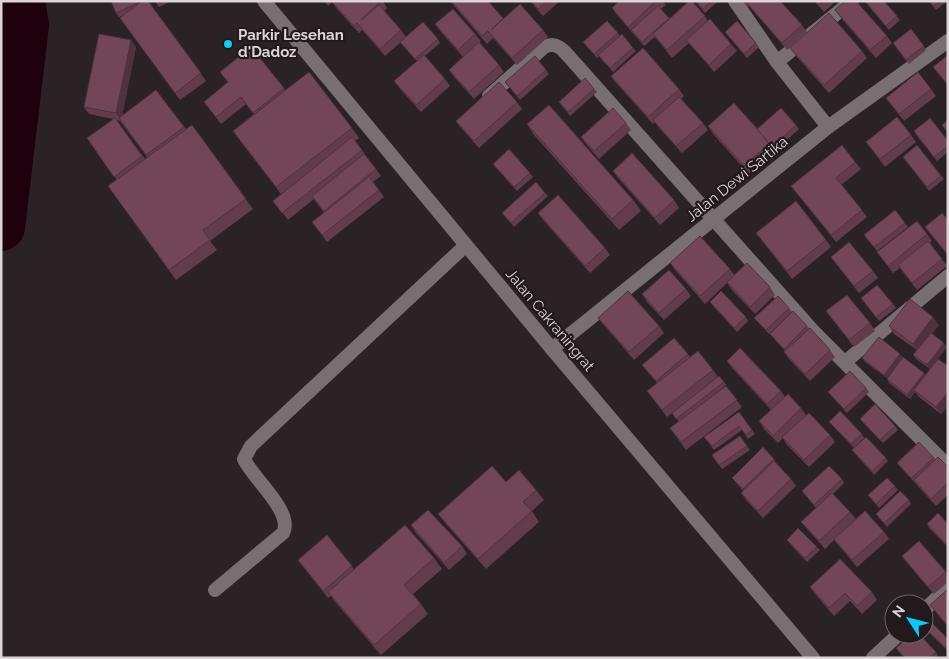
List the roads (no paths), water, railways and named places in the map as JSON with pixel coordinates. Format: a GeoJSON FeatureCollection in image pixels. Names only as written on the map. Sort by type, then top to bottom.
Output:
{"type":"FeatureCollection","features":[{"type":"Feature","properties":{"kind":"street","name":"Jalan Cakraningrat"},"geometry":{"type":"LineString","coordinates":[[264,1],[552,349],[813,658]]}},
{"type":"Feature","properties":{"kind":"street"},"geometry":{"type":"LineString","coordinates":[[735,1],[777,62],[828,127]]}},
{"type":"Feature","properties":{"kind":"street"},"geometry":{"type":"LineString","coordinates":[[777,62],[852,1]]}},
{"type":"Feature","properties":{"kind":"street","name":"Jalan Dewi Sartika"},"geometry":{"type":"LineString","coordinates":[[552,349],[828,127],[948,41]]}},
{"type":"Feature","properties":{"kind":"street"},"geometry":{"type":"LineString","coordinates":[[484,99],[544,47],[551,44],[558,46],[569,55],[813,331],[948,466]]}},
{"type":"Feature","properties":{"kind":"street"},"geometry":{"type":"LineString","coordinates":[[215,590],[283,533],[286,528],[283,513],[244,459],[250,446],[466,246]]}},
{"type":"Feature","properties":{"kind":"street"},"geometry":{"type":"LineString","coordinates":[[845,362],[948,276]]}},
{"type":"Feature","properties":{"kind":"street"},"geometry":{"type":"LineString","coordinates":[[934,601],[948,588]]}},
{"type":"Feature","properties":{"kind":"street"},"geometry":{"type":"LineString","coordinates":[[873,658],[888,644]]}},
{"type":"Feature","properties":{"kind":"waterway"},"geometry":{"type":"LineString","coordinates":[[1,227],[25,25],[21,1]]}},
{"type":"Feature","properties":{"kind":"place","name":"Parkir Lesehan d'Dadoz"},"geometry":{"type":"Point","coordinates":[228,44]}}]}
